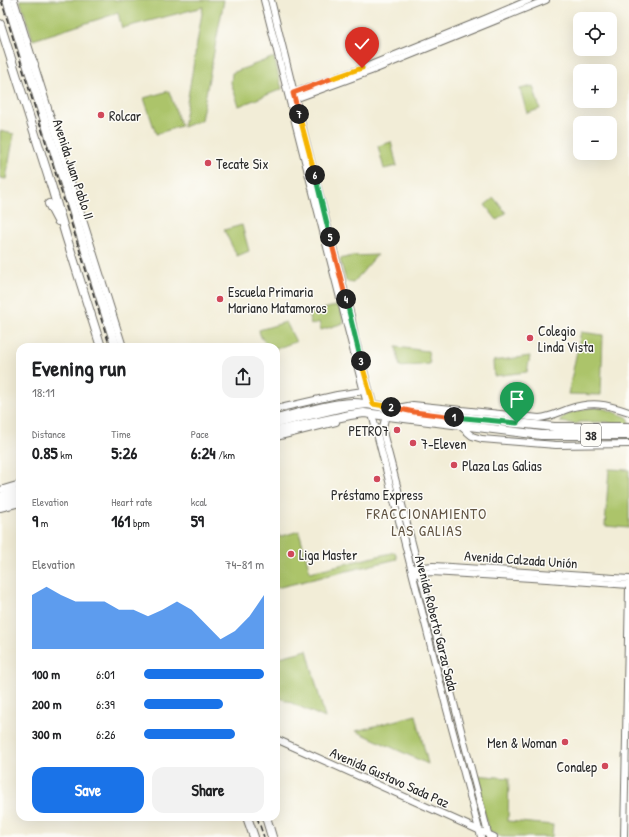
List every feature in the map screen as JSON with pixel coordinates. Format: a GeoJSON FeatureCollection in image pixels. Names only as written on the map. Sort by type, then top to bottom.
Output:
{"type":"FeatureCollection","features":[{"type":"Feature","properties":{"kind":"highway"},"geometry":{"type":"LineString","coordinates":[[0,497],[16,495]]}},
{"type":"Feature","properties":{"kind":"main road","name":"Avenida Juan Pablo II"},"geometry":{"type":"LineString","coordinates":[[7,0],[115,343]]}},
{"type":"Feature","properties":{"kind":"main road","name":"Avenida Juan Pablo II"},"geometry":{"type":"LineString","coordinates":[[0,24],[100,343]]}},
{"type":"Feature","properties":{"kind":"main road"},"geometry":{"type":"LineString","coordinates":[[17,31],[34,64]]}},
{"type":"Feature","properties":{"kind":"main road"},"geometry":{"type":"LineString","coordinates":[[43,90],[42,95],[49,126],[49,135]]}},
{"type":"Feature","properties":{"kind":"main road"},"geometry":{"type":"LineString","coordinates":[[74,192],[76,216]]}},
{"type":"Feature","properties":{"kind":"main road"},"geometry":{"type":"LineString","coordinates":[[49,204],[66,236]]}},
{"type":"Feature","properties":{"kind":"main road","name":"38"},"geometry":{"type":"LineString","coordinates":[[280,429],[294,422],[343,407],[368,404],[414,412],[554,427],[629,427]]}},
{"type":"Feature","properties":{"kind":"main road","name":"38"},"geometry":{"type":"LineString","coordinates":[[280,422],[294,422],[364,413],[547,435],[629,435]]}},
{"type":"Feature","properties":{"kind":"main road"},"geometry":{"type":"LineString","coordinates":[[0,506],[16,495]]}},
{"type":"Feature","properties":{"kind":"main road"},"geometry":{"type":"LineString","coordinates":[[248,821],[254,837]]}},
{"type":"Feature","properties":{"kind":"main road"},"geometry":{"type":"LineString","coordinates":[[267,821],[272,837]]}},
{"type":"Feature","properties":{"kind":"street"},"geometry":{"type":"LineString","coordinates":[[14,0],[122,343]]}},
{"type":"Feature","properties":{"kind":"street"},"geometry":{"type":"LineString","coordinates":[[264,0],[322,216],[363,392],[368,404]]}},
{"type":"Feature","properties":{"kind":"street"},"geometry":{"type":"LineString","coordinates":[[271,0],[291,97]]}},
{"type":"Feature","properties":{"kind":"street"},"geometry":{"type":"LineString","coordinates":[[291,97],[530,0]]}},
{"type":"Feature","properties":{"kind":"street"},"geometry":{"type":"LineString","coordinates":[[291,97],[371,71],[546,0]]}},
{"type":"Feature","properties":{"kind":"street"},"geometry":{"type":"LineString","coordinates":[[322,216],[351,316],[368,404]]}},
{"type":"Feature","properties":{"kind":"street"},"geometry":{"type":"LineString","coordinates":[[280,408],[337,395],[363,392]]}},
{"type":"Feature","properties":{"kind":"street"},"geometry":{"type":"LineString","coordinates":[[280,417],[342,402],[354,401],[368,404]]}},
{"type":"Feature","properties":{"kind":"street"},"geometry":{"type":"LineString","coordinates":[[398,408],[413,405],[539,418],[551,417],[569,409],[592,404],[601,404],[629,412]]}},
{"type":"Feature","properties":{"kind":"street"},"geometry":{"type":"LineString","coordinates":[[280,436],[343,420],[350,414]]}},
{"type":"Feature","properties":{"kind":"street","name":"Avenida Roberto Garza Sada"},"geometry":{"type":"LineString","coordinates":[[372,414],[490,836]]}},
{"type":"Feature","properties":{"kind":"street","name":"Avenida Roberto Garza Sada"},"geometry":{"type":"LineString","coordinates":[[386,415],[383,427],[384,436],[446,706],[481,837]]}},
{"type":"Feature","properties":{"kind":"street"},"geometry":{"type":"LineString","coordinates":[[459,425],[472,436],[482,439],[556,445],[629,444]]}},
{"type":"Feature","properties":{"kind":"street"},"geometry":{"type":"LineString","coordinates":[[0,490],[16,485]]}},
{"type":"Feature","properties":{"kind":"street"},"geometry":{"type":"LineString","coordinates":[[0,506],[16,504]]}},
{"type":"Feature","properties":{"kind":"street","name":"Avenida Calzada Unión"},"geometry":{"type":"LineString","coordinates":[[415,571],[433,566],[629,578]]}},
{"type":"Feature","properties":{"kind":"street","name":"Avenida Calzada Unión"},"geometry":{"type":"LineString","coordinates":[[415,571],[547,578],[629,587]]}},
{"type":"Feature","properties":{"kind":"street"},"geometry":{"type":"LineString","coordinates":[[624,837],[629,587]]}},
{"type":"Feature","properties":{"kind":"street","name":"Avenida Gustavo Sada Paz"},"geometry":{"type":"LineString","coordinates":[[280,741],[478,829],[490,836]]}},
{"type":"Feature","properties":{"kind":"green space"},"geometry":{"type":"Polygon","coordinates":[[[20,0],[224,0],[201,120],[183,127],[203,7],[122,28],[118,13],[33,40],[20,0]]]}},
{"type":"Feature","properties":{"kind":"green space"},"geometry":{"type":"Polygon","coordinates":[[[274,57],[282,89],[239,106],[231,83],[232,73],[274,57]]]}},
{"type":"Feature","properties":{"kind":"green space"},"geometry":{"type":"Polygon","coordinates":[[[533,86],[540,109],[527,113],[520,89],[533,86]]]}},
{"type":"Feature","properties":{"kind":"green space"},"geometry":{"type":"Polygon","coordinates":[[[169,91],[181,126],[156,134],[144,98],[169,91]]]}},
{"type":"Feature","properties":{"kind":"green space"},"geometry":{"type":"Polygon","coordinates":[[[0,131],[14,134],[6,179],[0,178],[0,131]]]}},
{"type":"Feature","properties":{"kind":"green space"},"geometry":{"type":"Polygon","coordinates":[[[391,142],[397,166],[384,169],[378,146],[391,142]]]}},
{"type":"Feature","properties":{"kind":"green space"},"geometry":{"type":"Polygon","coordinates":[[[494,198],[506,213],[497,220],[485,205],[494,198]]]}},
{"type":"Feature","properties":{"kind":"green space"},"geometry":{"type":"Polygon","coordinates":[[[242,225],[249,251],[237,256],[224,230],[242,225]]]}},
{"type":"Feature","properties":{"kind":"green space"},"geometry":{"type":"Polygon","coordinates":[[[377,255],[353,283],[346,281],[340,259],[352,256],[377,255]]]}},
{"type":"Feature","properties":{"kind":"green space"},"geometry":{"type":"Polygon","coordinates":[[[339,305],[344,323],[321,330],[319,322],[311,325],[308,313],[339,305]]]}},
{"type":"Feature","properties":{"kind":"green space"},"geometry":{"type":"Polygon","coordinates":[[[286,322],[296,342],[280,347],[280,343],[265,343],[259,330],[286,322]]]}},
{"type":"Feature","properties":{"kind":"green space"},"geometry":{"type":"Polygon","coordinates":[[[581,332],[603,335],[601,395],[568,394],[581,332]]]}},
{"type":"Feature","properties":{"kind":"green space"},"geometry":{"type":"Polygon","coordinates":[[[396,347],[428,351],[430,364],[400,367],[396,347]]]}},
{"type":"Feature","properties":{"kind":"green space"},"geometry":{"type":"Polygon","coordinates":[[[530,356],[527,372],[494,376],[493,361],[530,356]]]}},
{"type":"Feature","properties":{"kind":"green space"},"geometry":{"type":"Polygon","coordinates":[[[594,407],[606,409],[627,417],[629,419],[629,424],[580,422],[576,424],[560,422],[565,415],[594,407]]]}},
{"type":"Feature","properties":{"kind":"green space"},"geometry":{"type":"Polygon","coordinates":[[[609,469],[629,470],[629,528],[605,526],[609,469]]]}},
{"type":"Feature","properties":{"kind":"green space","name":"Liga Master"},"geometry":{"type":"Polygon","coordinates":[[[299,531],[310,572],[395,552],[397,559],[280,587],[280,537],[299,531]]]}},
{"type":"Feature","properties":{"kind":"green space"},"geometry":{"type":"Polygon","coordinates":[[[307,650],[325,718],[280,698],[280,657],[307,650]]]}},
{"type":"Feature","properties":{"kind":"green space"},"geometry":{"type":"Polygon","coordinates":[[[416,715],[428,764],[356,731],[416,715]]]}},
{"type":"Feature","properties":{"kind":"green space"},"geometry":{"type":"Polygon","coordinates":[[[475,775],[509,778],[508,821],[553,825],[552,837],[502,837],[489,831],[475,775]]]}},
{"type":"Feature","properties":{"kind":"railway"},"geometry":{"type":"LineString","coordinates":[[1,0],[109,343]]}},
{"type":"Feature","properties":{"kind":"railway"},"geometry":{"type":"LineString","coordinates":[[258,821],[264,837]]}},
{"type":"Feature","properties":{"kind":"place","name":"Rolcar"},"geometry":{"type":"Point","coordinates":[101,115]}},
{"type":"Feature","properties":{"kind":"place","name":"Tecate Six"},"geometry":{"type":"Point","coordinates":[208,163]}},
{"type":"Feature","properties":{"kind":"place","name":"Escuela Primaria Mariano Matamoros"},"geometry":{"type":"Point","coordinates":[220,299]}},
{"type":"Feature","properties":{"kind":"place","name":"Colegio Linda Vista"},"geometry":{"type":"Point","coordinates":[530,338]}},
{"type":"Feature","properties":{"kind":"place","name":"PETRO7"},"geometry":{"type":"Point","coordinates":[397,430]}},
{"type":"Feature","properties":{"kind":"place","name":"7-Eleven"},"geometry":{"type":"Point","coordinates":[413,443]}},
{"type":"Feature","properties":{"kind":"place","name":"Plaza Las Galias"},"geometry":{"type":"Point","coordinates":[454,465]}},
{"type":"Feature","properties":{"kind":"place","name":"Préstamo Express"},"geometry":{"type":"Point","coordinates":[377,479]}},
{"type":"Feature","properties":{"kind":"place","name":"Liga Master"},"geometry":{"type":"Point","coordinates":[291,554]}},
{"type":"Feature","properties":{"kind":"place","name":"Men & Woman"},"geometry":{"type":"Point","coordinates":[565,742]}},
{"type":"Feature","properties":{"kind":"place","name":"Conalep"},"geometry":{"type":"Point","coordinates":[605,766]}},
{"type":"Feature","properties":{"kind":"district","name":"FRACCIONAMIENTO LAS GALIAS"},"geometry":{"type":"Point","coordinates":[427,522]}},
{"type":"Feature","properties":{"kind":"route"},"geometry":{"type":"LineString","coordinates":[[362,68],[293,93],[305,133],[368,390],[373,404],[414,412],[517,423]]}}]}
